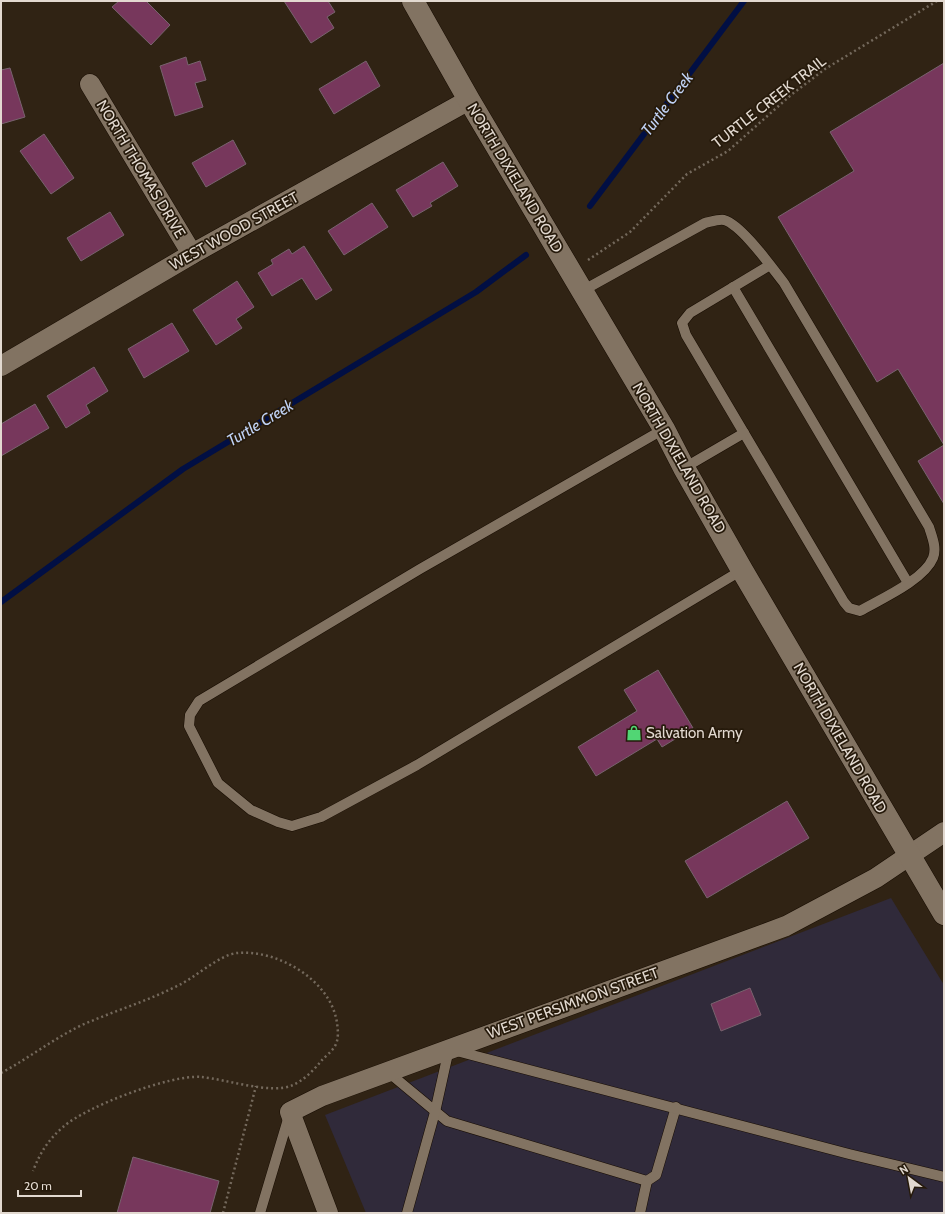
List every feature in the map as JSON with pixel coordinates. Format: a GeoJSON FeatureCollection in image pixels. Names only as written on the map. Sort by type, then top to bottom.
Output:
{"type":"FeatureCollection","features":[{"type":"Feature","properties":{"kind":"main road","name":"NORTH DIXIELAND ROAD"},"geometry":{"type":"LineString","coordinates":[[413,1],[469,100],[664,430],[742,570],[944,914]]}},
{"type":"Feature","properties":{"kind":"street","name":"NORTH THOMAS DRIVE"},"geometry":{"type":"LineString","coordinates":[[90,84],[192,254]]}},
{"type":"Feature","properties":{"kind":"street","name":"WEST WOOD STREET"},"geometry":{"type":"LineString","coordinates":[[1,366],[192,254],[469,100]]}},
{"type":"Feature","properties":{"kind":"street","name":"WEST PERSIMMON STREET"},"geometry":{"type":"LineString","coordinates":[[290,1112],[322,1096],[786,926],[876,878],[944,832]]}},
{"type":"Feature","properties":{"kind":"street"},"geometry":{"type":"LineString","coordinates":[[290,1112],[328,1213]]}},
{"type":"Feature","properties":{"kind":"lane"},"geometry":{"type":"LineString","coordinates":[[582,291],[705,223],[723,220],[739,229],[770,265],[784,283],[929,527],[935,544],[933,558],[918,576],[860,611],[849,608],[744,433],[686,334],[682,323],[690,313],[770,265]]}},
{"type":"Feature","properties":{"kind":"lane"},"geometry":{"type":"LineString","coordinates":[[733,287],[908,583]]}},
{"type":"Feature","properties":{"kind":"lane"},"geometry":{"type":"LineString","coordinates":[[664,430],[420,569],[199,701],[190,715],[189,726],[218,783],[251,810],[278,822],[292,826],[322,817],[417,765],[742,570]]}},
{"type":"Feature","properties":{"kind":"lane"},"geometry":{"type":"LineString","coordinates":[[684,468],[744,433]]}},
{"type":"Feature","properties":{"kind":"lane"},"geometry":{"type":"LineString","coordinates":[[407,1213],[435,1112],[449,1049],[531,1072],[676,1107],[849,1154],[944,1177]]}},
{"type":"Feature","properties":{"kind":"lane"},"geometry":{"type":"LineString","coordinates":[[388,1072],[447,1121],[647,1181]]}},
{"type":"Feature","properties":{"kind":"lane"},"geometry":{"type":"LineString","coordinates":[[640,1213],[647,1181],[656,1175],[676,1107]]}},
{"type":"Feature","properties":{"kind":"lane"},"geometry":{"type":"LineString","coordinates":[[260,1213],[290,1112]]}},
{"type":"Feature","properties":{"kind":"path","name":"TURTLE CREEK TRAIL"},"geometry":{"type":"LineString","coordinates":[[586,261],[630,232],[687,174],[728,151],[791,95],[825,69],[937,1]]}},
{"type":"Feature","properties":{"kind":"path"},"geometry":{"type":"LineString","coordinates":[[1,1073],[50,1042],[82,1025],[166,992],[234,954],[253,952],[285,961],[314,982],[329,999],[336,1019],[338,1034],[336,1045],[317,1066],[292,1086],[280,1089],[198,1076],[168,1080],[110,1101],[64,1126],[44,1147],[33,1171]]}},
{"type":"Feature","properties":{"kind":"path"},"geometry":{"type":"LineString","coordinates":[[224,1213],[256,1086]]}},
{"type":"Feature","properties":{"kind":"shaded area"},"geometry":{"type":"Polygon","coordinates":[[[891,898],[944,985],[944,1213],[366,1213],[325,1115],[891,898]]]}},
{"type":"Feature","properties":{"kind":"building"},"geometry":{"type":"Polygon","coordinates":[[[119,1],[146,1],[170,25],[151,45],[112,7],[119,1]]]}},
{"type":"Feature","properties":{"kind":"building"},"geometry":{"type":"Polygon","coordinates":[[[284,1],[328,1],[335,12],[327,17],[334,28],[311,43],[284,1]]]}},
{"type":"Feature","properties":{"kind":"building"},"geometry":{"type":"Polygon","coordinates":[[[186,57],[188,65],[200,61],[206,80],[195,83],[203,107],[175,116],[160,66],[186,57]]]}},
{"type":"Feature","properties":{"kind":"building"},"geometry":{"type":"Polygon","coordinates":[[[366,61],[380,86],[334,114],[319,89],[366,61]]]}},
{"type":"Feature","properties":{"kind":"building"},"geometry":{"type":"Polygon","coordinates":[[[944,63],[944,445],[898,369],[877,382],[778,217],[854,171],[830,132],[944,63]]]}},
{"type":"Feature","properties":{"kind":"building"},"geometry":{"type":"Polygon","coordinates":[[[10,68],[25,117],[1,124],[1,70],[10,68]]]}},
{"type":"Feature","properties":{"kind":"building"},"geometry":{"type":"Polygon","coordinates":[[[44,134],[74,178],[51,194],[20,151],[44,134]]]}},
{"type":"Feature","properties":{"kind":"building"},"geometry":{"type":"Polygon","coordinates":[[[233,140],[246,164],[206,187],[192,163],[233,140]]]}},
{"type":"Feature","properties":{"kind":"building"},"geometry":{"type":"Polygon","coordinates":[[[443,162],[458,186],[430,203],[432,206],[413,217],[396,190],[443,162]]]}},
{"type":"Feature","properties":{"kind":"building"},"geometry":{"type":"Polygon","coordinates":[[[372,203],[388,227],[344,255],[328,231],[372,203]]]}},
{"type":"Feature","properties":{"kind":"building"},"geometry":{"type":"Polygon","coordinates":[[[110,212],[124,235],[81,261],[67,238],[110,212]]]}},
{"type":"Feature","properties":{"kind":"building"},"geometry":{"type":"Polygon","coordinates":[[[304,246],[332,290],[316,300],[302,278],[272,296],[258,273],[273,264],[271,260],[289,249],[292,254],[304,246]]]}},
{"type":"Feature","properties":{"kind":"building"},"geometry":{"type":"Polygon","coordinates":[[[237,281],[254,307],[236,319],[242,328],[216,345],[193,310],[237,281]]]}},
{"type":"Feature","properties":{"kind":"building"},"geometry":{"type":"Polygon","coordinates":[[[172,323],[189,351],[144,378],[128,349],[172,323]]]}},
{"type":"Feature","properties":{"kind":"building"},"geometry":{"type":"Polygon","coordinates":[[[94,367],[108,391],[86,405],[90,413],[66,428],[47,396],[94,367]]]}},
{"type":"Feature","properties":{"kind":"building"},"geometry":{"type":"Polygon","coordinates":[[[35,404],[49,428],[1,456],[1,424],[35,404]]]}},
{"type":"Feature","properties":{"kind":"building"},"geometry":{"type":"Polygon","coordinates":[[[944,445],[944,504],[918,461],[944,445]]]}},
{"type":"Feature","properties":{"kind":"building"},"geometry":{"type":"Polygon","coordinates":[[[658,670],[693,728],[662,747],[657,739],[596,776],[578,747],[637,711],[624,690],[658,670]]]}},
{"type":"Feature","properties":{"kind":"building"},"geometry":{"type":"Polygon","coordinates":[[[787,801],[809,838],[707,898],[685,861],[787,801]]]}},
{"type":"Feature","properties":{"kind":"building"},"geometry":{"type":"Polygon","coordinates":[[[750,988],[761,1015],[721,1031],[711,1004],[750,988]]]}},
{"type":"Feature","properties":{"kind":"building"},"geometry":{"type":"Polygon","coordinates":[[[133,1157],[219,1181],[210,1213],[117,1213],[133,1157]]]}},
{"type":"Feature","properties":{"kind":"waterway","name":"Turtle Creek"},"geometry":{"type":"LineString","coordinates":[[590,206],[744,1]]}},
{"type":"Feature","properties":{"kind":"waterway","name":"Turtle Creek"},"geometry":{"type":"LineString","coordinates":[[1,602],[183,469],[476,292],[526,255]]}},
{"type":"Feature","properties":{"kind":"place","name":"Salvation Army"},"geometry":{"type":"Point","coordinates":[634,733]}}]}
